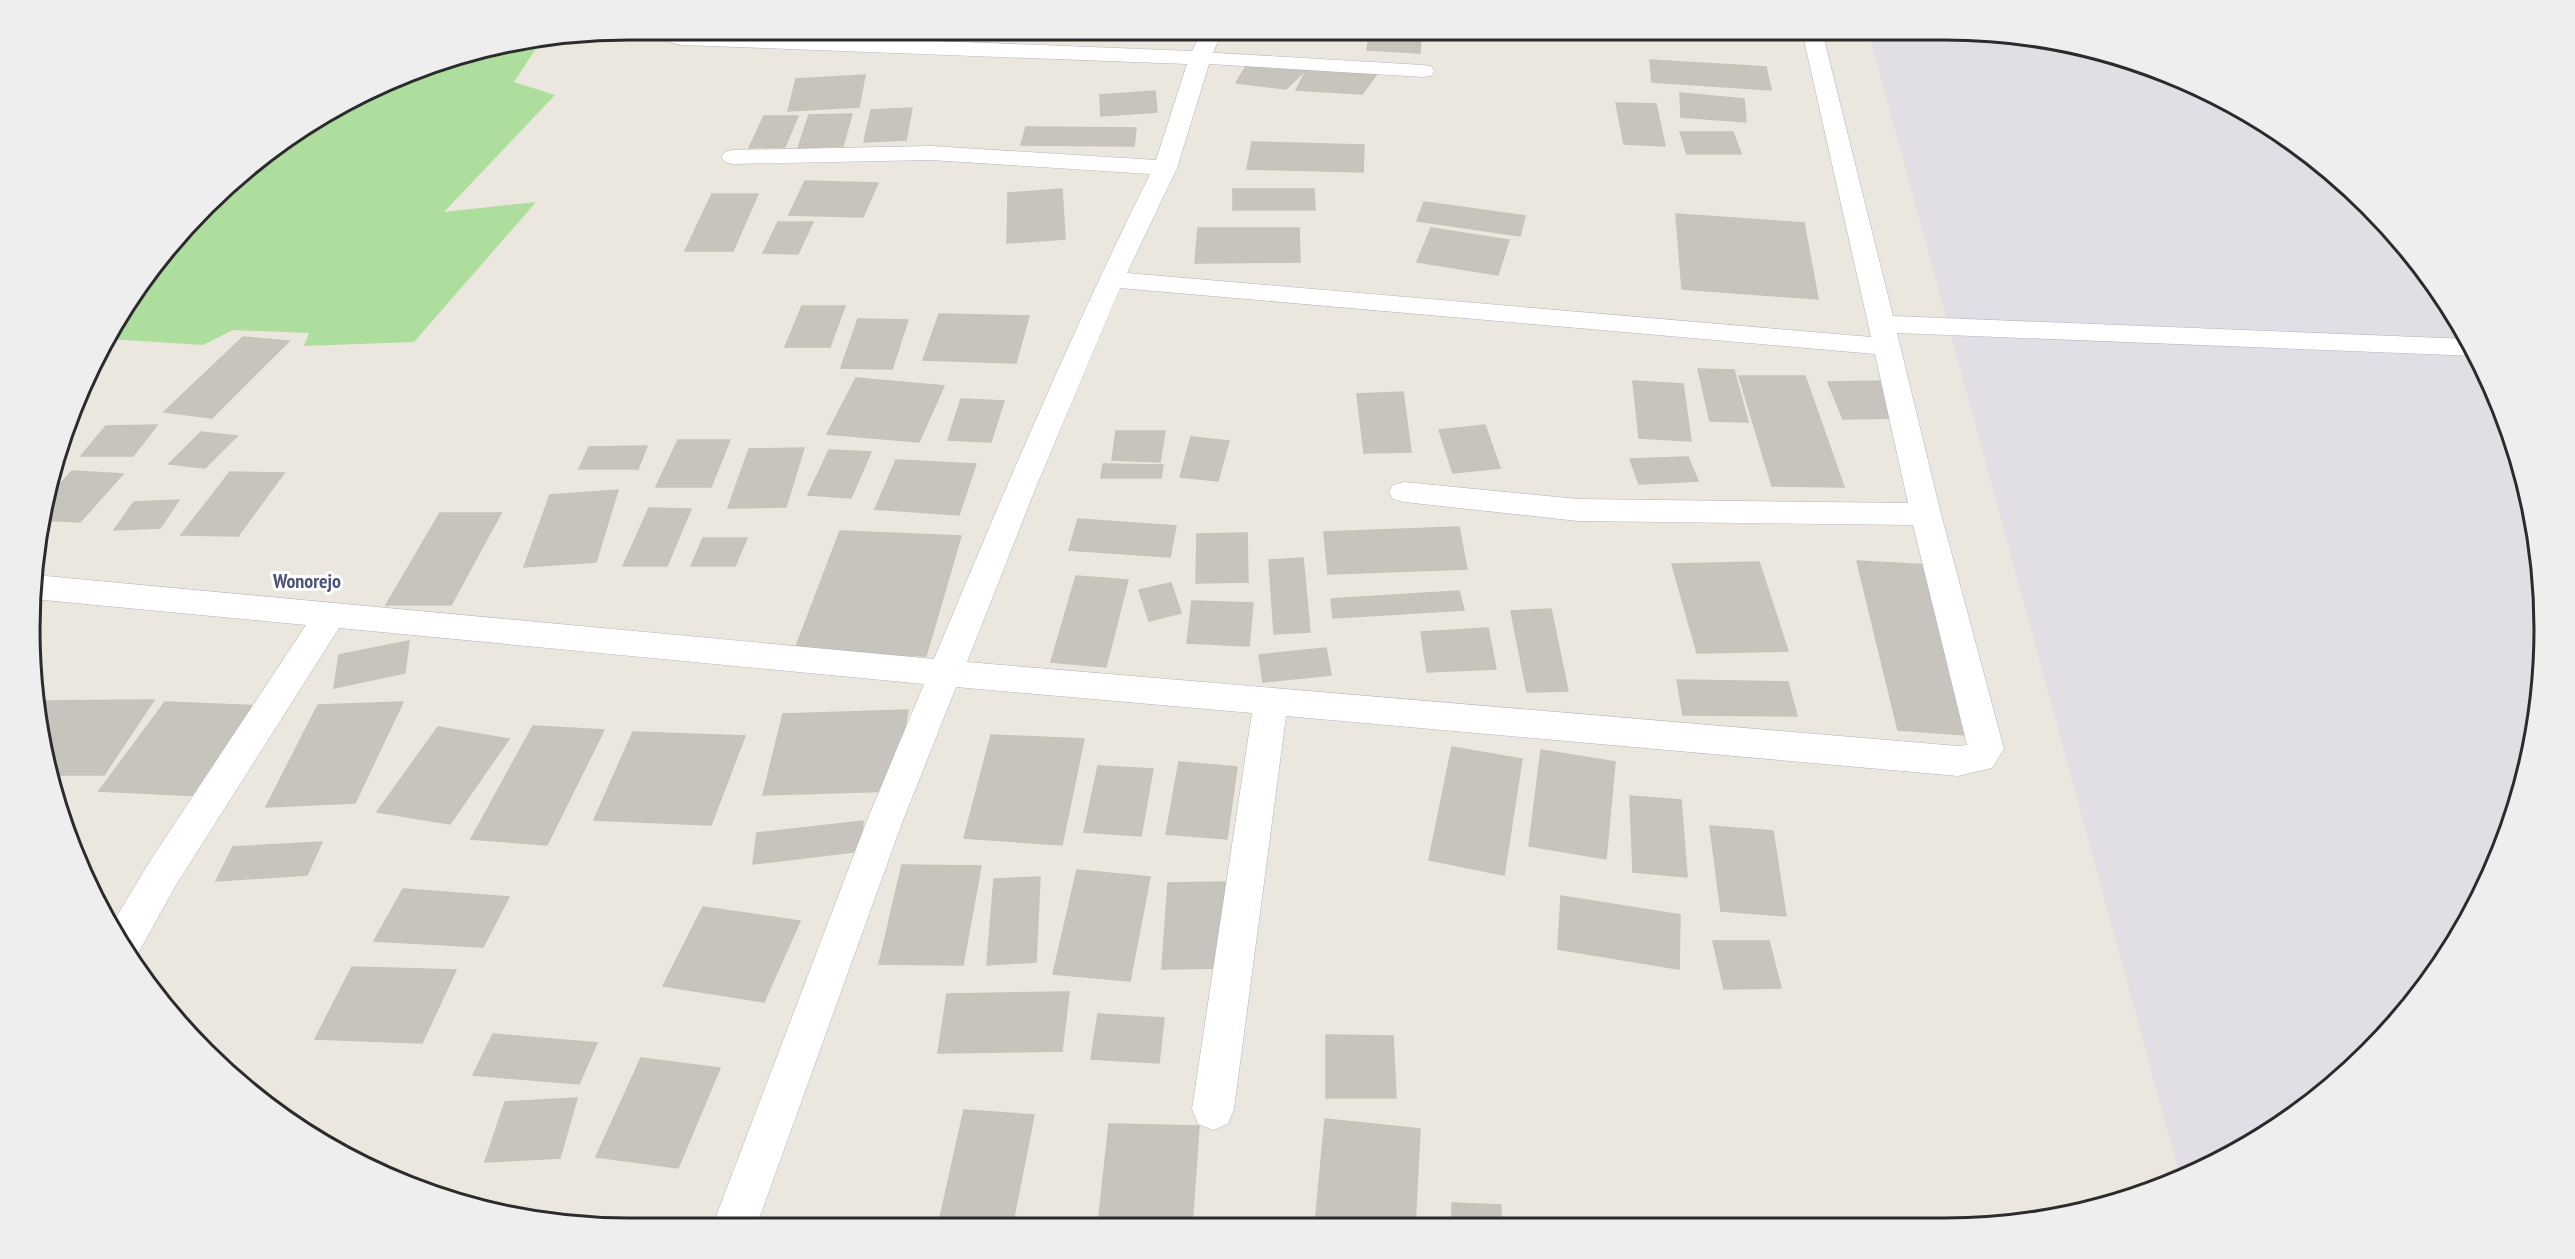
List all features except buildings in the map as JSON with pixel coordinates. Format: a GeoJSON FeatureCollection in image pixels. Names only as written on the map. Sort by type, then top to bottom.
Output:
{"type":"FeatureCollection","features":[{"type":"Feature","properties":{"kind":"street"},"geometry":{"type":"LineString","coordinates":[[769,40],[1206,45],[1423,71]]}},
{"type":"Feature","properties":{"kind":"street"},"geometry":{"type":"LineString","coordinates":[[42,588],[944,673],[1958,761],[1979,758],[1986,750],[1926,514],[1814,40]]}},
{"type":"Feature","properties":{"kind":"street"},"geometry":{"type":"LineString","coordinates":[[737,1218],[884,823],[1021,487],[1111,279],[1165,168],[1206,45]]}},
{"type":"Feature","properties":{"kind":"street"},"geometry":{"type":"LineString","coordinates":[[733,157],[931,153],[1165,168]]}},
{"type":"Feature","properties":{"kind":"street"},"geometry":{"type":"LineString","coordinates":[[1111,279],[1885,336],[2463,348]]}},
{"type":"Feature","properties":{"kind":"street"},"geometry":{"type":"LineString","coordinates":[[1404,492],[1578,510],[1926,514]]}},
{"type":"Feature","properties":{"kind":"street"},"geometry":{"type":"LineString","coordinates":[[127,936],[163,873],[330,615]]}},
{"type":"Feature","properties":{"kind":"street"},"geometry":{"type":"LineString","coordinates":[[1213,1109],[1271,701]]}},
{"type":"Feature","properties":{"kind":"shaded area"},"geometry":{"type":"Polygon","coordinates":[[[1870,40],[1984,42],[2060,52],[2098,61],[2171,85],[2240,119],[2273,140],[2304,162],[2362,213],[2413,271],[2456,335],[2474,369],[2490,404],[2514,477],[2523,515],[2533,591],[2533,668],[2523,744],[2514,782],[2490,855],[2474,890],[2456,924],[2413,988],[2362,1046],[2304,1097],[2273,1119],[2240,1140],[2178,1171],[1870,40]]]}},
{"type":"Feature","properties":{"kind":"green space"},"geometry":{"type":"Polygon","coordinates":[[[536,49],[514,82],[555,95],[444,212],[536,202],[414,342],[304,346],[309,333],[233,330],[203,345],[117,340],[162,271],[213,213],[241,187],[302,140],[369,101],[440,72],[477,61],[536,49]]]}},
{"type":"Feature","properties":{"kind":"district","name":"Wonorejo"},"geometry":{"type":"Point","coordinates":[307,581]}}]}
